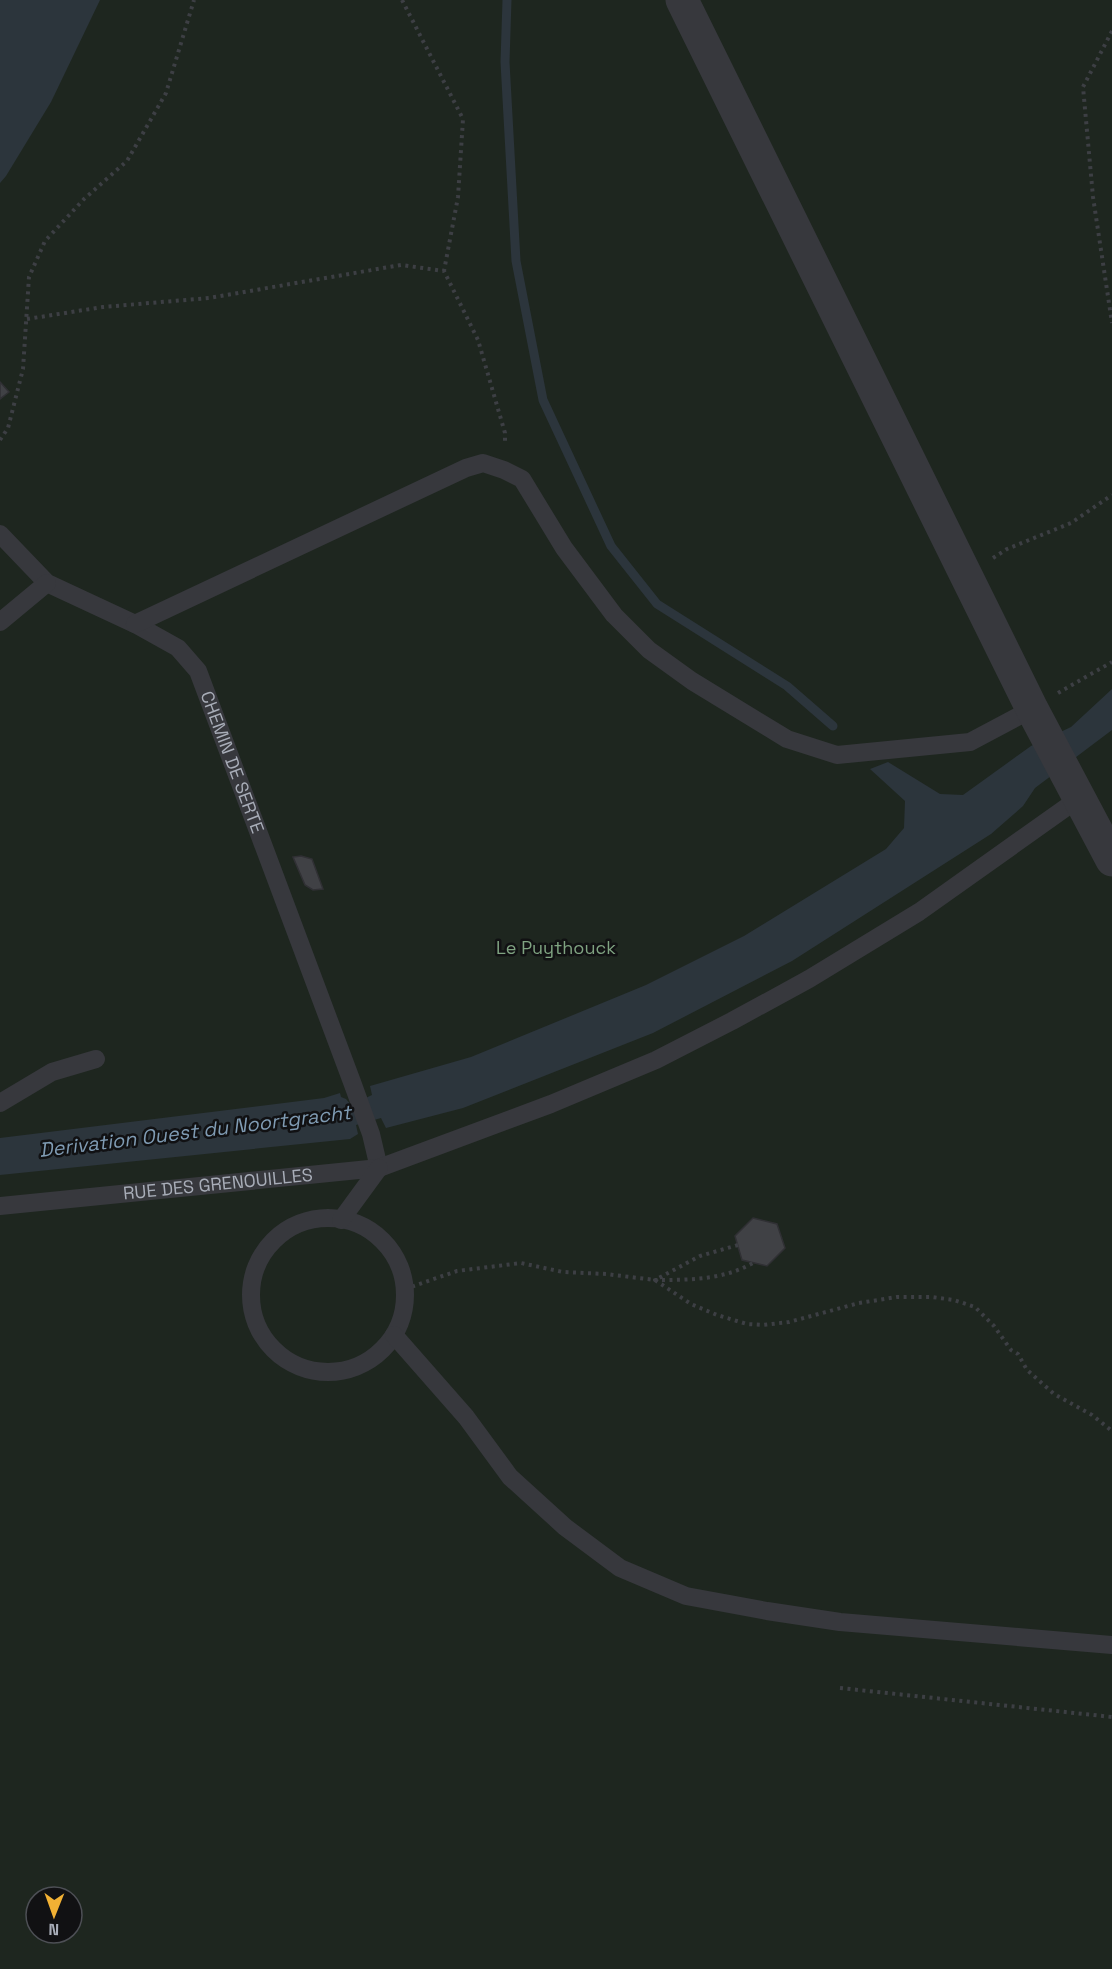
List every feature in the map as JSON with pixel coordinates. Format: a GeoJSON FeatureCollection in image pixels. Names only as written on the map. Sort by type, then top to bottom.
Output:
{"type":"FeatureCollection","features":[{"type":"Feature","properties":{"kind":"street"},"geometry":{"type":"LineString","coordinates":[[682,0],[1038,719],[1112,860]]}},
{"type":"Feature","properties":{"kind":"lane"},"geometry":{"type":"LineString","coordinates":[[135,624],[466,468],[483,464],[504,470],[522,479],[564,548],[614,615],[649,650],[692,681],[787,739],[837,755],[970,742],[1038,719]]}},
{"type":"Feature","properties":{"kind":"lane","name":"CHEMIN DE SERTE"},"geometry":{"type":"LineString","coordinates":[[0,534],[47,583],[135,624],[178,648],[198,671],[371,1134],[379,1168]]}},
{"type":"Feature","properties":{"kind":"lane"},"geometry":{"type":"LineString","coordinates":[[0,622],[47,583]]}},
{"type":"Feature","properties":{"kind":"lane","name":"RUE DES GRENOUILLES"},"geometry":{"type":"LineString","coordinates":[[0,1206],[379,1168],[551,1104],[656,1060],[757,1008],[919,912],[1075,792]]}},
{"type":"Feature","properties":{"kind":"lane"},"geometry":{"type":"LineString","coordinates":[[0,1103],[52,1072],[96,1059]]}},
{"type":"Feature","properties":{"kind":"lane"},"geometry":{"type":"LineString","coordinates":[[341,1220],[379,1168]]}},
{"type":"Feature","properties":{"kind":"lane"},"geometry":{"type":"LineString","coordinates":[[315,1220],[341,1220],[365,1228],[385,1243],[398,1265],[405,1289],[403,1313],[393,1335],[377,1355],[355,1367],[330,1372],[317,1371],[293,1363],[282,1356],[264,1338],[254,1315],[251,1290],[258,1265],[271,1244],[291,1228],[315,1220]]}},
{"type":"Feature","properties":{"kind":"lane"},"geometry":{"type":"LineString","coordinates":[[393,1335],[466,1417],[510,1477],[565,1527],[620,1568],[686,1596],[767,1611],[840,1622],[1112,1645]]}},
{"type":"Feature","properties":{"kind":"path"},"geometry":{"type":"LineString","coordinates":[[0,440],[8,428],[23,369],[29,277],[45,241],[84,199],[127,161],[166,93],[194,0]]}},
{"type":"Feature","properties":{"kind":"path"},"geometry":{"type":"LineString","coordinates":[[402,0],[463,119],[458,197],[444,271],[478,340],[505,433],[504,470]]}},
{"type":"Feature","properties":{"kind":"path"},"geometry":{"type":"LineString","coordinates":[[1112,31],[1083,87],[1092,197],[1112,323]]}},
{"type":"Feature","properties":{"kind":"path"},"geometry":{"type":"LineString","coordinates":[[27,320],[103,307],[209,298],[401,265],[444,271]]}},
{"type":"Feature","properties":{"kind":"path"},"geometry":{"type":"LineString","coordinates":[[967,574],[1007,549],[1071,523],[1112,495]]}},
{"type":"Feature","properties":{"kind":"path"},"geometry":{"type":"LineString","coordinates":[[1038,719],[1112,662]]}},
{"type":"Feature","properties":{"kind":"path"},"geometry":{"type":"LineString","coordinates":[[655,1280],[700,1256],[738,1245]]}},
{"type":"Feature","properties":{"kind":"path"},"geometry":{"type":"LineString","coordinates":[[405,1289],[457,1271],[520,1263],[563,1272],[655,1280],[712,1278],[739,1271],[753,1263]]}},
{"type":"Feature","properties":{"kind":"path"},"geometry":{"type":"LineString","coordinates":[[655,1280],[691,1304],[747,1324],[789,1322],[859,1303],[897,1297],[932,1297],[954,1300],[975,1307],[994,1326],[1011,1350],[1018,1354],[1027,1370],[1054,1394],[1092,1415],[1112,1431]]}},
{"type":"Feature","properties":{"kind":"path"},"geometry":{"type":"LineString","coordinates":[[840,1688],[1112,1717]]}},
{"type":"Feature","properties":{"kind":"green space","name":"Le Puythouck"},"geometry":{"type":"Polygon","coordinates":[[[0,0],[1112,0],[1112,1969],[0,1969],[0,0]]]}},
{"type":"Feature","properties":{"kind":"water"},"geometry":{"type":"Polygon","coordinates":[[[0,0],[100,0],[51,102],[0,183],[0,0]]]}},
{"type":"Feature","properties":{"kind":"water","name":"Derivation Ouest du Noortgracht"},"geometry":{"type":"Polygon","coordinates":[[[1112,689],[1112,730],[1035,788],[1023,806],[991,834],[792,961],[653,1033],[463,1108],[386,1128],[381,1118],[356,1125],[358,1134],[350,1139],[0,1175],[0,1138],[324,1098],[340,1093],[341,1097],[351,1105],[372,1095],[370,1086],[471,1057],[646,985],[744,936],[886,849],[904,828],[905,801],[870,769],[888,762],[940,794],[963,795],[1031,746],[1071,727],[1112,689]]]}},
{"type":"Feature","properties":{"kind":"building"},"geometry":{"type":"Polygon","coordinates":[[[0,382],[9,392],[0,399],[0,382]]]}},
{"type":"Feature","properties":{"kind":"building"},"geometry":{"type":"Polygon","coordinates":[[[301,856],[312,859],[323,889],[313,890],[305,885],[293,857],[301,856]]]}},
{"type":"Feature","properties":{"kind":"building"},"geometry":{"type":"Polygon","coordinates":[[[753,1218],[777,1224],[785,1248],[767,1266],[742,1260],[735,1236],[753,1218]]]}},
{"type":"Feature","properties":{"kind":"waterway"},"geometry":{"type":"LineString","coordinates":[[507,0],[505,62],[516,261],[543,400],[611,546],[657,604],[787,686],[833,726]]}}]}
